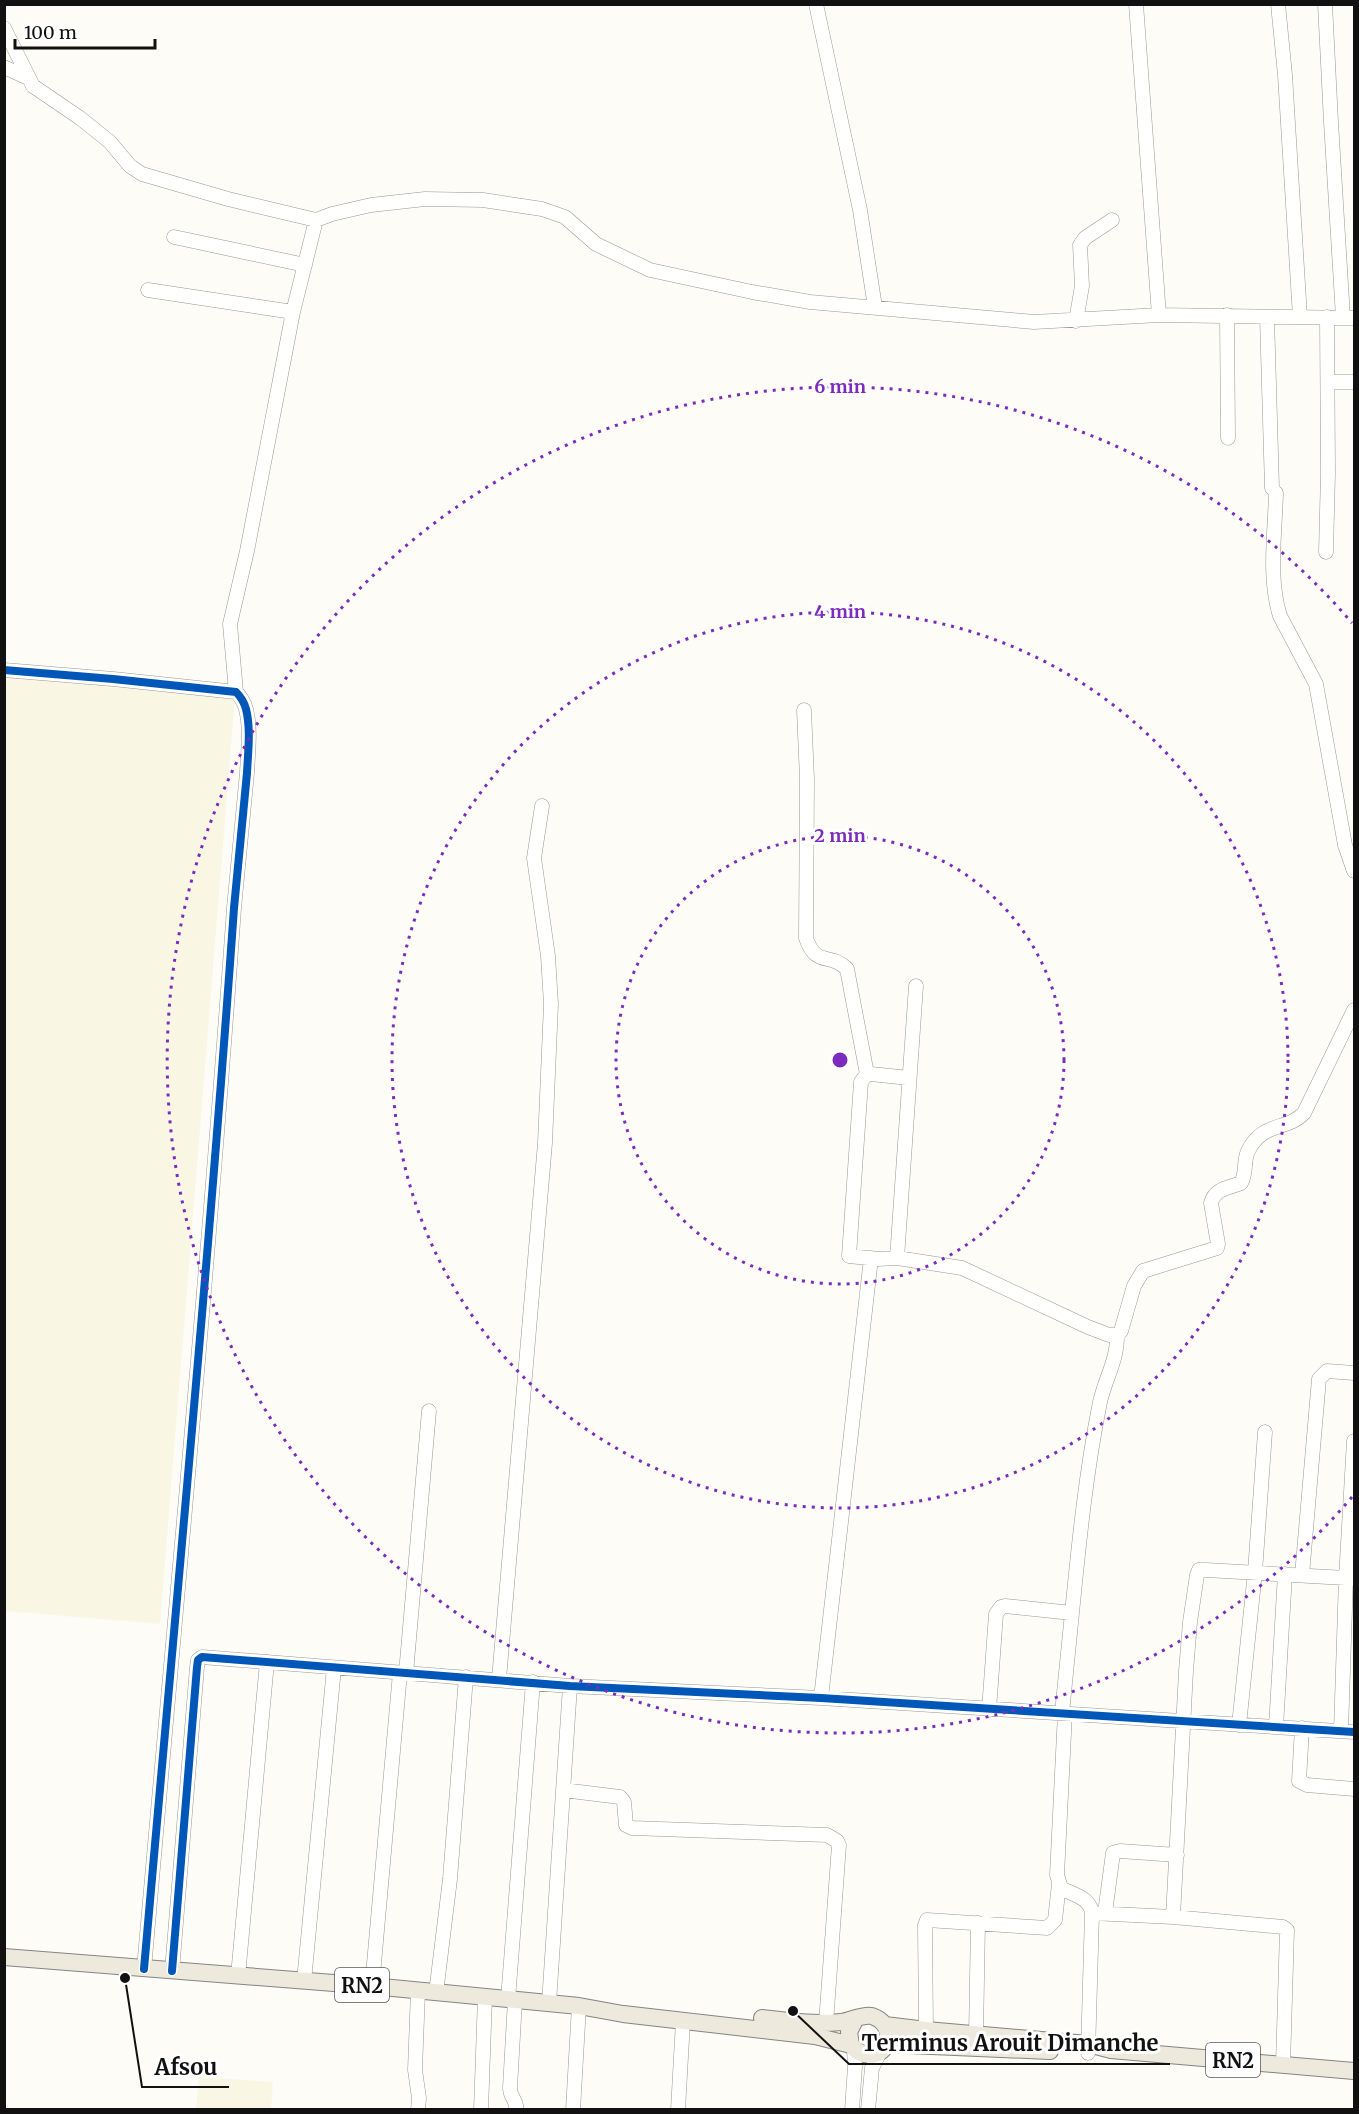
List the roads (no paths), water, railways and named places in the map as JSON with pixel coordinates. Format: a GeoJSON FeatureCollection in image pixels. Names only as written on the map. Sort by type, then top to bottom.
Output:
{"type":"FeatureCollection","features":[{"type":"Feature","properties":{"kind":"main road","name":"RN2"},"geometry":{"type":"LineString","coordinates":[[4,1957],[372,1986],[579,2006],[613,2013],[814,2036],[852,2047],[863,2055],[874,2054],[883,2048],[1088,2048]]}},
{"type":"Feature","properties":{"kind":"main road","name":"RN2"},"geometry":{"type":"LineString","coordinates":[[579,2006],[624,2005],[826,2023],[855,2020],[868,2016],[880,2020],[885,2025],[926,2030],[1088,2048],[1354,2071]]}},
{"type":"Feature","properties":{"kind":"main road"},"geometry":{"type":"LineString","coordinates":[[852,2047],[849,2032],[855,2020]]}},
{"type":"Feature","properties":{"kind":"main road"},"geometry":{"type":"LineString","coordinates":[[883,2048],[888,2031],[885,2025]]}},
{"type":"Feature","properties":{"kind":"street"},"geometry":{"type":"LineString","coordinates":[[816,4],[861,210],[875,307]]}},
{"type":"Feature","properties":{"kind":"street"},"geometry":{"type":"LineString","coordinates":[[1136,4],[1159,315]]}},
{"type":"Feature","properties":{"kind":"street"},"geometry":{"type":"LineString","coordinates":[[1278,4],[1285,75],[1300,317]]}},
{"type":"Feature","properties":{"kind":"street"},"geometry":{"type":"LineString","coordinates":[[4,28],[28,78],[39,91],[80,118],[110,142],[135,170],[228,200],[316,220],[332,213],[371,205],[424,199],[483,200],[542,209],[565,217],[596,244],[650,270],[810,302],[1034,322],[1159,315],[1349,318],[1331,122],[1325,4]]}},
{"type":"Feature","properties":{"kind":"street"},"geometry":{"type":"LineString","coordinates":[[4,67],[28,78]]}},
{"type":"Feature","properties":{"kind":"street"},"geometry":{"type":"LineString","coordinates":[[144,1969],[245,798],[248,725],[246,709],[236,692],[230,624],[248,551],[293,312],[316,220]]}},
{"type":"Feature","properties":{"kind":"street"},"geometry":{"type":"LineString","coordinates":[[1076,321],[1082,286],[1080,245],[1085,238],[1112,220]]}},
{"type":"Feature","properties":{"kind":"street"},"geometry":{"type":"LineString","coordinates":[[174,237],[305,265]]}},
{"type":"Feature","properties":{"kind":"street"},"geometry":{"type":"LineString","coordinates":[[148,290],[293,312]]}},
{"type":"Feature","properties":{"kind":"street"},"geometry":{"type":"LineString","coordinates":[[1227,315],[1228,438]]}},
{"type":"Feature","properties":{"kind":"street"},"geometry":{"type":"LineString","coordinates":[[1267,317],[1277,606],[1316,684],[1345,845],[1354,871]]}},
{"type":"Feature","properties":{"kind":"street"},"geometry":{"type":"LineString","coordinates":[[1326,552],[1327,317]]}},
{"type":"Feature","properties":{"kind":"street"},"geometry":{"type":"LineString","coordinates":[[1328,382],[1354,382]]}},
{"type":"Feature","properties":{"kind":"street"},"geometry":{"type":"LineString","coordinates":[[4,670],[236,692]]}},
{"type":"Feature","properties":{"kind":"street"},"geometry":{"type":"LineString","coordinates":[[804,710],[807,779],[806,938],[814,954],[836,962],[847,969],[867,1074],[861,1082],[849,1256],[897,1258],[962,1268],[1088,1327],[1109,1335],[1117,1335]]}},
{"type":"Feature","properties":{"kind":"street"},"geometry":{"type":"LineString","coordinates":[[499,1679],[546,1131],[551,1004],[548,956],[534,858],[542,806]]}},
{"type":"Feature","properties":{"kind":"street"},"geometry":{"type":"LineString","coordinates":[[897,1258],[916,986]]}},
{"type":"Feature","properties":{"kind":"street"},"geometry":{"type":"LineString","coordinates":[[926,2030],[925,1925],[929,1919],[1047,1928],[1054,1920],[1059,1884],[1057,1875],[1064,1713],[1085,1492],[1100,1403],[1107,1376],[1117,1353],[1117,1335],[1121,1331],[1135,1281],[1143,1271],[1217,1248],[1213,1196],[1225,1188],[1241,1183],[1245,1175],[1248,1151],[1265,1131],[1297,1119],[1304,1113],[1354,1010]]}},
{"type":"Feature","properties":{"kind":"street"},"geometry":{"type":"LineString","coordinates":[[867,1074],[909,1078]]}},
{"type":"Feature","properties":{"kind":"street"},"geometry":{"type":"LineString","coordinates":[[821,1698],[871,1258]]}},
{"type":"Feature","properties":{"kind":"street"},"geometry":{"type":"LineString","coordinates":[[1302,1575],[1319,1379],[1327,1371],[1354,1373]]}},
{"type":"Feature","properties":{"kind":"street"},"geometry":{"type":"LineString","coordinates":[[372,1986],[429,1412]]}},
{"type":"Feature","properties":{"kind":"street"},"geometry":{"type":"LineString","coordinates":[[1239,1725],[1255,1572],[1265,1432]]}},
{"type":"Feature","properties":{"kind":"street"},"geometry":{"type":"LineString","coordinates":[[172,1971],[198,1660],[202,1657],[570,1686],[821,1698],[1348,1731],[1354,1441]]}},
{"type":"Feature","properties":{"kind":"street"},"geometry":{"type":"LineString","coordinates":[[1173,1917],[1189,1632],[1199,1570],[1350,1578]]}},
{"type":"Feature","properties":{"kind":"street"},"geometry":{"type":"LineString","coordinates":[[1276,1727],[1285,1574]]}},
{"type":"Feature","properties":{"kind":"street"},"geometry":{"type":"LineString","coordinates":[[989,1710],[996,1614],[999,1608],[1005,1606],[1072,1613]]}},
{"type":"Feature","properties":{"kind":"street"},"geometry":{"type":"LineString","coordinates":[[238,1976],[267,1662]]}},
{"type":"Feature","properties":{"kind":"street"},"geometry":{"type":"LineString","coordinates":[[304,1982],[334,1668]]}},
{"type":"Feature","properties":{"kind":"street"},"geometry":{"type":"LineString","coordinates":[[436,1993],[450,1879],[466,1677]]}},
{"type":"Feature","properties":{"kind":"street"},"geometry":{"type":"LineString","coordinates":[[516,2109],[516,2103],[510,2095],[512,2000],[533,1682]]}},
{"type":"Feature","properties":{"kind":"street"},"geometry":{"type":"LineString","coordinates":[[549,2003],[570,1686]]}},
{"type":"Feature","properties":{"kind":"street"},"geometry":{"type":"LineString","coordinates":[[1302,1728],[1299,1781],[1354,1789]]}},
{"type":"Feature","properties":{"kind":"street"},"geometry":{"type":"LineString","coordinates":[[563,1790],[620,1797],[624,1802],[626,1825],[632,1828],[827,1836],[837,1841],[839,1845],[826,2023]]}},
{"type":"Feature","properties":{"kind":"street"},"geometry":{"type":"LineString","coordinates":[[1088,2048],[1099,1913],[1113,1853],[1120,1851],[1177,1855]]}},
{"type":"Feature","properties":{"kind":"street"},"geometry":{"type":"LineString","coordinates":[[1059,1884],[1065,1890],[1086,1900],[1099,1913],[1173,1917],[1283,1927],[1287,1930],[1283,2065]]}},
{"type":"Feature","properties":{"kind":"street"},"geometry":{"type":"LineString","coordinates":[[976,2035],[978,1923]]}},
{"type":"Feature","properties":{"kind":"street"},"geometry":{"type":"LineString","coordinates":[[418,1991],[415,2070],[419,2098],[418,2109]]}},
{"type":"Feature","properties":{"kind":"street"},"geometry":{"type":"LineString","coordinates":[[481,2109],[484,1997]]}},
{"type":"Feature","properties":{"kind":"street"},"geometry":{"type":"LineString","coordinates":[[573,2109],[579,2006]]}},
{"type":"Feature","properties":{"kind":"street"},"geometry":{"type":"LineString","coordinates":[[678,2109],[683,2021]]}},
{"type":"Feature","properties":{"kind":"street"},"geometry":{"type":"LineString","coordinates":[[852,2047],[855,2066],[852,2109]]}},
{"type":"Feature","properties":{"kind":"street"},"geometry":{"type":"LineString","coordinates":[[868,2109],[872,2068],[883,2048]]}},
{"type":"Feature","properties":{"kind":"place","name":"Afsou"},"geometry":{"type":"Point","coordinates":[125,1978]}},
{"type":"Feature","properties":{"kind":"place","name":"Terminus Arouit Dimanche"},"geometry":{"type":"Point","coordinates":[793,2011]}}]}
